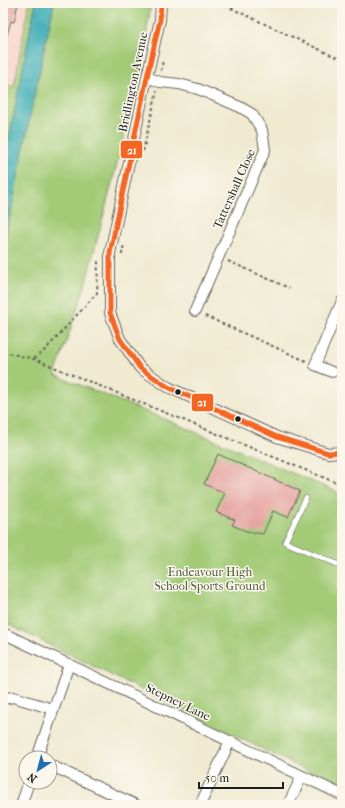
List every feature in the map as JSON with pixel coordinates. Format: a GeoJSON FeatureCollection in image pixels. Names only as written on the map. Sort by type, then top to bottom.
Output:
{"type":"FeatureCollection","features":[{"type":"Feature","properties":{"kind":"street","name":"Bridlington Avenue"},"geometry":{"type":"LineString","coordinates":[[161,3],[160,20],[110,253],[110,313],[120,338],[140,368],[168,387],[277,437],[328,453],[342,452]]}},
{"type":"Feature","properties":{"kind":"street","name":"Tattershall Close"},"geometry":{"type":"LineString","coordinates":[[147,76],[160,82],[179,84],[198,89],[240,107],[252,114],[262,130],[265,150],[195,311]]}},
{"type":"Feature","properties":{"kind":"street"},"geometry":{"type":"LineString","coordinates":[[332,372],[315,365],[342,301]]}},
{"type":"Feature","properties":{"kind":"street","name":"Stepney Lane"},"geometry":{"type":"LineString","coordinates":[[3,632],[342,795]]}},
{"type":"Feature","properties":{"kind":"street"},"geometry":{"type":"LineString","coordinates":[[40,750],[69,664]]}},
{"type":"Feature","properties":{"kind":"street"},"geometry":{"type":"LineString","coordinates":[[3,699],[13,697],[54,709]]}},
{"type":"Feature","properties":{"kind":"street"},"geometry":{"type":"LineString","coordinates":[[201,803],[230,741]]}},
{"type":"Feature","properties":{"kind":"street"},"geometry":{"type":"LineString","coordinates":[[58,769],[136,805]]}},
{"type":"Feature","properties":{"kind":"street"},"geometry":{"type":"LineString","coordinates":[[288,805],[302,776]]}},
{"type":"Feature","properties":{"kind":"street"},"geometry":{"type":"LineString","coordinates":[[21,805],[26,790]]}},
{"type":"Feature","properties":{"kind":"lane"},"geometry":{"type":"LineString","coordinates":[[306,498],[285,542],[342,566]]}},
{"type":"Feature","properties":{"kind":"path"},"geometry":{"type":"LineString","coordinates":[[220,3],[342,60]]}},
{"type":"Feature","properties":{"kind":"path"},"geometry":{"type":"LineString","coordinates":[[218,257],[289,288]]}},
{"type":"Feature","properties":{"kind":"path"},"geometry":{"type":"LineString","coordinates":[[195,311],[315,365]]}},
{"type":"Feature","properties":{"kind":"path"},"geometry":{"type":"LineString","coordinates":[[3,352],[34,359],[342,485]]}},
{"type":"Feature","properties":{"kind":"shaded area"},"geometry":{"type":"Polygon","coordinates":[[[3,3],[29,3],[14,87],[3,84],[3,3]]]}},
{"type":"Feature","properties":{"kind":"green space"},"geometry":{"type":"Polygon","coordinates":[[[29,3],[36,3],[3,170],[3,84],[14,87],[29,3]]]}},
{"type":"Feature","properties":{"kind":"green space","name":"Endeavour High School Sports Ground"},"geometry":{"type":"Polygon","coordinates":[[[54,3],[151,3],[146,37],[132,106],[85,286],[55,375],[167,420],[342,494],[342,788],[3,622],[3,250],[54,3]]]}},
{"type":"Feature","properties":{"kind":"water"},"geometry":{"type":"Polygon","coordinates":[[[36,3],[54,3],[3,250],[3,170],[36,3]]]}},
{"type":"Feature","properties":{"kind":"building"},"geometry":{"type":"Polygon","coordinates":[[[3,3],[18,3],[14,22],[11,21],[6,39],[3,39],[3,3]]]}},
{"type":"Feature","properties":{"kind":"building"},"geometry":{"type":"Polygon","coordinates":[[[218,454],[300,491],[288,517],[273,511],[263,534],[246,531],[232,525],[235,520],[216,512],[225,493],[204,484],[218,454]]]}},
{"type":"Feature","properties":{"kind":"transit line","name":"21"},"geometry":{"type":"LineString","coordinates":[[161,3],[160,20],[110,253],[110,313],[120,339],[140,368],[168,387],[277,437],[328,453],[342,452]]}}]}
